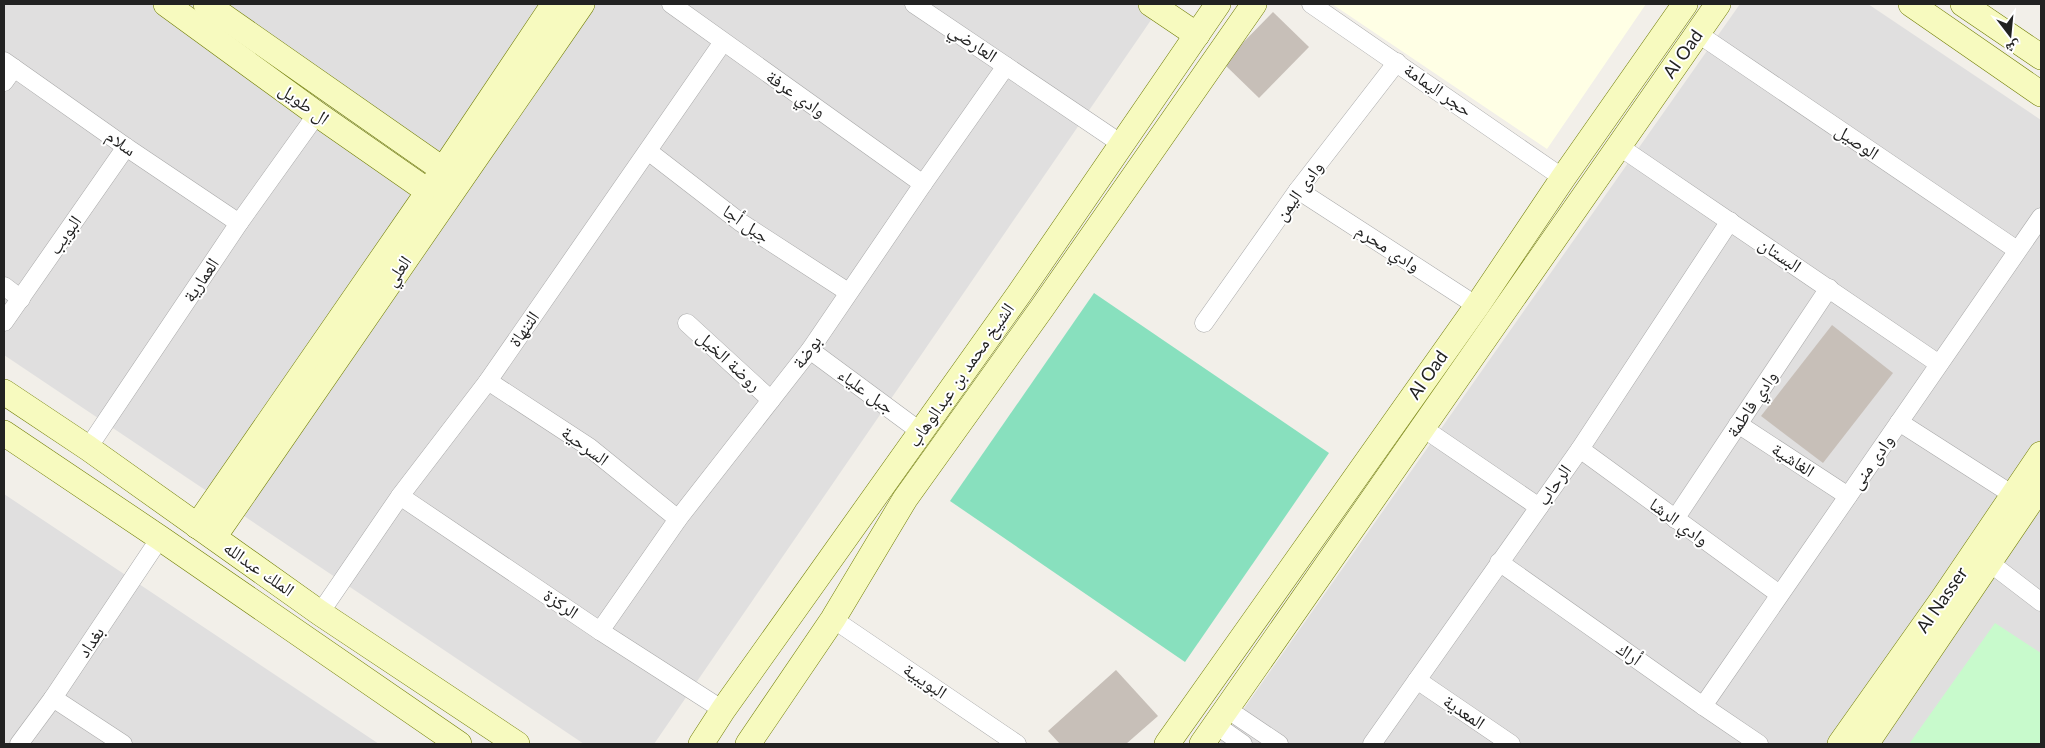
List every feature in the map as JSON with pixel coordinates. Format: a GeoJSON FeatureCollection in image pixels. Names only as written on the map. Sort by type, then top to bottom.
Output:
{"type":"FeatureCollection","features":[{"type":"Feature","properties":{"kind":"street","name":"ال طويل"},"geometry":{"type":"LineString","coordinates":[[166,4],[317,114],[436,197]]}},
{"type":"Feature","properties":{"kind":"street","name":"ال طويل"},"geometry":{"type":"LineString","coordinates":[[206,4],[451,175]]}},
{"type":"Feature","properties":{"kind":"street","name":"العلي"},"geometry":{"type":"LineString","coordinates":[[451,175],[554,4]]}},
{"type":"Feature","properties":{"kind":"street","name":"العلي"},"geometry":{"type":"LineString","coordinates":[[206,531],[451,175],[582,4]]}},
{"type":"Feature","properties":{"kind":"street","name":"وادي عرفة"},"geometry":{"type":"LineString","coordinates":[[671,4],[923,184]]}},
{"type":"Feature","properties":{"kind":"street","name":"العارضي"},"geometry":{"type":"LineString","coordinates":[[914,4],[1123,145]]}},
{"type":"Feature","properties":{"kind":"street"},"geometry":{"type":"LineString","coordinates":[[1151,4],[1197,35]]}},
{"type":"Feature","properties":{"kind":"street","name":"الشيخ محمد بن عبدالوهاب"},"geometry":{"type":"LineString","coordinates":[[748,744],[833,619],[905,499],[1070,268],[1254,4]]}},
{"type":"Feature","properties":{"kind":"street","name":"حجر اليمامة"},"geometry":{"type":"LineString","coordinates":[[1312,4],[1563,178]]}},
{"type":"Feature","properties":{"kind":"street","name":"Al Oad"},"geometry":{"type":"LineString","coordinates":[[1167,744],[1477,306],[1563,178],[1685,4]]}},
{"type":"Feature","properties":{"kind":"street","name":"Al Oad"},"geometry":{"type":"LineString","coordinates":[[1215,726],[1718,4]]}},
{"type":"Feature","properties":{"kind":"street"},"geometry":{"type":"LineString","coordinates":[[1911,4],[2041,94]]}},
{"type":"Feature","properties":{"kind":"street"},"geometry":{"type":"LineString","coordinates":[[1963,4],[2041,57]]}},
{"type":"Feature","properties":{"kind":"street","name":"الشيخ محمد بن عبدالوهاب"},"geometry":{"type":"LineString","coordinates":[[701,744],[723,710],[922,432],[1123,145],[1197,35],[1209,7]]}},
{"type":"Feature","properties":{"kind":"street","name":"الوصيل"},"geometry":{"type":"LineString","coordinates":[[1698,34],[2017,250]]}},
{"type":"Feature","properties":{"kind":"street","name":"التنهاة"},"geometry":{"type":"LineString","coordinates":[[320,613],[400,496],[488,381],[723,42]]}},
{"type":"Feature","properties":{"kind":"street","name":"وادى اليمن"},"geometry":{"type":"LineString","coordinates":[[1204,323],[1298,190],[1397,62]]}},
{"type":"Feature","properties":{"kind":"street","name":"بوضة"},"geometry":{"type":"LineString","coordinates":[[600,631],[678,518],[810,350],[848,292],[1006,66]]}},
{"type":"Feature","properties":{"kind":"street","name":"سلام"},"geometry":{"type":"LineString","coordinates":[[7,70],[240,223]]}},
{"type":"Feature","properties":{"kind":"street","name":"العمارية"},"geometry":{"type":"LineString","coordinates":[[88,448],[240,223],[317,114]]}},
{"type":"Feature","properties":{"kind":"street","name":"البويب"},"geometry":{"type":"LineString","coordinates":[[4,322],[126,147]]}},
{"type":"Feature","properties":{"kind":"street","name":"البستان"},"geometry":{"type":"LineString","coordinates":[[1620,147],[1939,364]]}},
{"type":"Feature","properties":{"kind":"street","name":"جبل أجا"},"geometry":{"type":"LineString","coordinates":[[648,151],[740,222],[848,292]]}},
{"type":"Feature","properties":{"kind":"street","name":"وادي محرم"},"geometry":{"type":"LineString","coordinates":[[1298,190],[1477,306]]}},
{"type":"Feature","properties":{"kind":"street","name":"وادى منى"},"geometry":{"type":"LineString","coordinates":[[1703,706],[2041,217]]}},
{"type":"Feature","properties":{"kind":"street","name":"الرحاب"},"geometry":{"type":"LineString","coordinates":[[1372,744],[1580,449],[1730,221]]}},
{"type":"Feature","properties":{"kind":"street"},"geometry":{"type":"LineString","coordinates":[[1047,253],[1070,268]]}},
{"type":"Feature","properties":{"kind":"street"},"geometry":{"type":"LineString","coordinates":[[4,286],[21,299]]}},
{"type":"Feature","properties":{"kind":"street","name":"وادي فاطمة"},"geometry":{"type":"LineString","coordinates":[[1675,519],[1829,288]]}},
{"type":"Feature","properties":{"kind":"street","name":"روضة الخيل"},"geometry":{"type":"LineString","coordinates":[[687,322],[771,400]]}},
{"type":"Feature","properties":{"kind":"street","name":"جبل علياء"},"geometry":{"type":"LineString","coordinates":[[810,350],[922,432]]}},
{"type":"Feature","properties":{"kind":"street","name":"السرحية"},"geometry":{"type":"LineString","coordinates":[[488,381],[589,447],[678,518]]}},
{"type":"Feature","properties":{"kind":"street","name":"الملك عبدالله"},"geometry":{"type":"LineString","coordinates":[[4,392],[88,448],[320,613],[517,744]]}},
{"type":"Feature","properties":{"kind":"street"},"geometry":{"type":"LineString","coordinates":[[1899,422],[2014,495]]}},
{"type":"Feature","properties":{"kind":"street","name":"الغاشية"},"geometry":{"type":"LineString","coordinates":[[1738,424],[1848,496]]}},
{"type":"Feature","properties":{"kind":"street"},"geometry":{"type":"LineString","coordinates":[[1423,428],[1538,507]]}},
{"type":"Feature","properties":{"kind":"street","name":"الملك عبدالله"},"geometry":{"type":"LineString","coordinates":[[4,433],[459,744]]}},
{"type":"Feature","properties":{"kind":"street","name":"وادي الرشا"},"geometry":{"type":"LineString","coordinates":[[1580,449],[1779,594]]}},
{"type":"Feature","properties":{"kind":"street","name":"Al Nasser"},"geometry":{"type":"LineString","coordinates":[[1866,744],[1982,556],[2014,495],[2041,454]]}},
{"type":"Feature","properties":{"kind":"street","name":"Al Nasser"},"geometry":{"type":"LineString","coordinates":[[1840,744],[1982,556],[2041,486]]}},
{"type":"Feature","properties":{"kind":"street","name":"الركزة"},"geometry":{"type":"LineString","coordinates":[[400,496],[600,631],[723,710]]}},
{"type":"Feature","properties":{"kind":"street","name":"بغداد"},"geometry":{"type":"LineString","coordinates":[[19,744],[53,698],[160,538]]}},
{"type":"Feature","properties":{"kind":"street"},"geometry":{"type":"LineString","coordinates":[[1982,556],[2041,602]]}},
{"type":"Feature","properties":{"kind":"street","name":"أراك"},"geometry":{"type":"LineString","coordinates":[[1500,562],[1703,706],[1760,744]]}},
{"type":"Feature","properties":{"kind":"street","name":"البويبية"},"geometry":{"type":"LineString","coordinates":[[833,619],[1017,744]]}},
{"type":"Feature","properties":{"kind":"street","name":"المعدية"},"geometry":{"type":"LineString","coordinates":[[1417,680],[1511,744]]}},
{"type":"Feature","properties":{"kind":"street"},"geometry":{"type":"LineString","coordinates":[[53,698],[123,744]]}},
{"type":"Feature","properties":{"kind":"street"},"geometry":{"type":"LineString","coordinates":[[1215,726],[1244,744]]}},
{"type":"Feature","properties":{"kind":"street"},"geometry":{"type":"LineString","coordinates":[[1215,726],[1279,744]]}},
{"type":"Feature","properties":{"kind":"shaded area"},"geometry":{"type":"Polygon","coordinates":[[[4,4],[1162,4],[654,744],[584,744],[4,355],[4,4]]]}},
{"type":"Feature","properties":{"kind":"shaded area"},"geometry":{"type":"Polygon","coordinates":[[[1332,4],[1646,4],[1547,149],[1332,4]]]}},
{"type":"Feature","properties":{"kind":"shaded area"},"geometry":{"type":"Polygon","coordinates":[[[1740,4],[1868,4],[2041,120],[2041,744],[1219,744],[1740,4]]]}},
{"type":"Feature","properties":{"kind":"shaded area"},"geometry":{"type":"Polygon","coordinates":[[[4,494],[379,744],[4,744],[4,494]]]}},
{"type":"Feature","properties":{"kind":"green space"},"geometry":{"type":"Polygon","coordinates":[[[1094,293],[1329,453],[1185,662],[950,501],[1094,293]]]}},
{"type":"Feature","properties":{"kind":"green space"},"geometry":{"type":"Polygon","coordinates":[[[1995,623],[2041,653],[2041,744],[1909,744],[1995,623]]]}},
{"type":"Feature","properties":{"kind":"building"},"geometry":{"type":"Polygon","coordinates":[[[1273,12],[1309,47],[1259,98],[1223,63],[1273,12]]]}},
{"type":"Feature","properties":{"kind":"building"},"geometry":{"type":"Polygon","coordinates":[[[1832,325],[1893,373],[1823,463],[1761,416],[1832,325]]]}},
{"type":"Feature","properties":{"kind":"building"},"geometry":{"type":"Polygon","coordinates":[[[1116,670],[1158,716],[1126,744],[1060,744],[1048,731],[1116,670]]]}}]}
